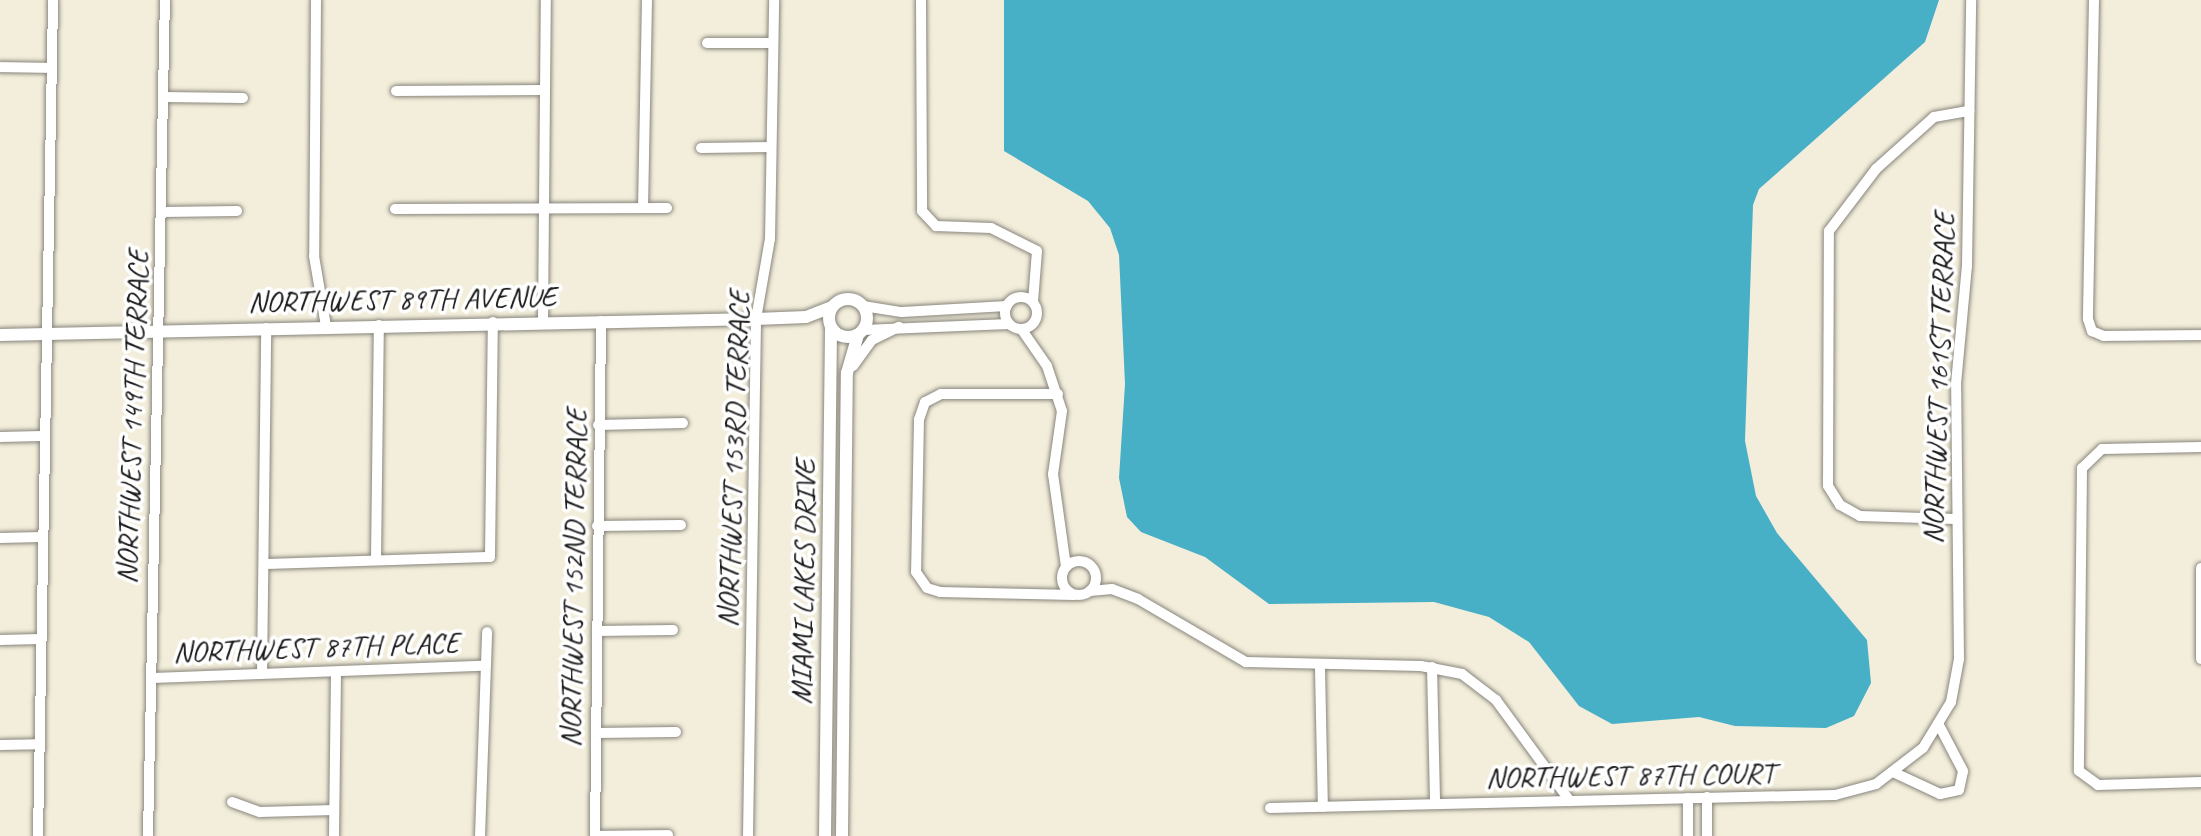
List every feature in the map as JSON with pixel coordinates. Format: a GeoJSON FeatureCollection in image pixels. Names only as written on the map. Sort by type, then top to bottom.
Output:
{"type":"FeatureCollection","features":[{"type":"Feature","properties":{"kind":"street"},"geometry":{"type":"LineString","coordinates":[[37,836],[42,436],[47,335],[53,0]]}},
{"type":"Feature","properties":{"kind":"street","name":"NORTHWEST 149TH TERRACE"},"geometry":{"type":"LineString","coordinates":[[148,836],[156,331],[162,212],[165,0]]}},
{"type":"Feature","properties":{"kind":"street"},"geometry":{"type":"LineString","coordinates":[[316,0],[314,256],[326,326]]}},
{"type":"Feature","properties":{"kind":"street"},"geometry":{"type":"LineString","coordinates":[[543,322],[546,0]]}},
{"type":"Feature","properties":{"kind":"street"},"geometry":{"type":"LineString","coordinates":[[643,208],[647,0]]}},
{"type":"Feature","properties":{"kind":"street","name":"NORTHWEST 153RD TERRACE"},"geometry":{"type":"LineString","coordinates":[[748,836],[756,319],[770,239],[774,0]]}},
{"type":"Feature","properties":{"kind":"street"},"geometry":{"type":"LineString","coordinates":[[921,0],[919,196],[928,222],[1013,234],[1039,256],[1033,302],[1034,324],[1037,346],[1058,394],[1062,430],[1053,474],[1066,545],[1064,572],[1074,594]]}},
{"type":"Feature","properties":{"kind":"street","name":"NORTHWEST 161ST TERRACE"},"geometry":{"type":"LineString","coordinates":[[1923,748],[1939,725],[1959,659],[1955,519],[1971,0]]}},
{"type":"Feature","properties":{"kind":"street"},"geometry":{"type":"LineString","coordinates":[[2094,0],[2092,331],[2201,335]]}},
{"type":"Feature","properties":{"kind":"street"},"geometry":{"type":"LineString","coordinates":[[707,43],[773,43]]}},
{"type":"Feature","properties":{"kind":"street"},"geometry":{"type":"LineString","coordinates":[[0,68],[52,68]]}},
{"type":"Feature","properties":{"kind":"street"},"geometry":{"type":"LineString","coordinates":[[396,91],[545,90]]}},
{"type":"Feature","properties":{"kind":"street"},"geometry":{"type":"LineString","coordinates":[[164,97],[243,98]]}},
{"type":"Feature","properties":{"kind":"street"},"geometry":{"type":"LineString","coordinates":[[1955,519],[1860,516],[1836,501],[1826,478],[1831,224],[1876,169],[1934,117],[1969,111]]}},
{"type":"Feature","properties":{"kind":"street"},"geometry":{"type":"LineString","coordinates":[[701,148],[771,146]]}},
{"type":"Feature","properties":{"kind":"street"},"geometry":{"type":"LineString","coordinates":[[395,209],[544,206],[667,208]]}},
{"type":"Feature","properties":{"kind":"street"},"geometry":{"type":"LineString","coordinates":[[162,212],[237,211]]}},
{"type":"Feature","properties":{"kind":"street"},"geometry":{"type":"LineString","coordinates":[[1035,282],[1007,306],[902,313],[863,306],[847,299],[832,307],[830,326],[840,336],[902,326],[1009,324],[1022,330],[1037,346]]}},
{"type":"Feature","properties":{"kind":"street"},"geometry":{"type":"LineString","coordinates":[[1019,297],[1033,302]]}},
{"type":"Feature","properties":{"kind":"street"},"geometry":{"type":"LineString","coordinates":[[860,332],[863,306]]}},
{"type":"Feature","properties":{"kind":"street"},"geometry":{"type":"LineString","coordinates":[[1007,306],[1009,324]]}},
{"type":"Feature","properties":{"kind":"street","name":"NORTHWEST 89TH AVENUE"},"geometry":{"type":"LineString","coordinates":[[0,335],[493,322],[756,319],[806,317],[832,307]]}},
{"type":"Feature","properties":{"kind":"street","name":"NORTHWEST 89TH AVENUE"},"geometry":{"type":"LineString","coordinates":[[806,317],[830,326]]}},
{"type":"Feature","properties":{"kind":"street","name":"NORTHWEST 152ND TERRACE"},"geometry":{"type":"LineString","coordinates":[[595,836],[601,321]]}},
{"type":"Feature","properties":{"kind":"street"},"geometry":{"type":"LineString","coordinates":[[264,564],[490,557],[493,322]]}},
{"type":"Feature","properties":{"kind":"street"},"geometry":{"type":"LineString","coordinates":[[1022,330],[1034,324]]}},
{"type":"Feature","properties":{"kind":"street"},"geometry":{"type":"LineString","coordinates":[[376,560],[379,325]]}},
{"type":"Feature","properties":{"kind":"street","name":"MIAMI LAKES DRIVE"},"geometry":{"type":"LineString","coordinates":[[825,836],[830,326]]}},
{"type":"Feature","properties":{"kind":"street"},"geometry":{"type":"LineString","coordinates":[[848,382],[863,348],[902,326]]}},
{"type":"Feature","properties":{"kind":"street"},"geometry":{"type":"LineString","coordinates":[[262,674],[267,327]]}},
{"type":"Feature","properties":{"kind":"street","name":"MIAMI LAKES DRIVE"},"geometry":{"type":"LineString","coordinates":[[842,836],[848,382],[860,332]]}},
{"type":"Feature","properties":{"kind":"street"},"geometry":{"type":"LineString","coordinates":[[1058,394],[941,394],[925,401],[919,419],[916,572],[927,588],[1074,594],[1112,589]]}},
{"type":"Feature","properties":{"kind":"street"},"geometry":{"type":"LineString","coordinates":[[598,425],[683,423]]}},
{"type":"Feature","properties":{"kind":"street"},"geometry":{"type":"LineString","coordinates":[[0,437],[42,436]]}},
{"type":"Feature","properties":{"kind":"street"},"geometry":{"type":"LineString","coordinates":[[2201,447],[2088,455],[2082,468],[2083,777],[2098,785],[2201,782]]}},
{"type":"Feature","properties":{"kind":"street"},"geometry":{"type":"LineString","coordinates":[[597,526],[681,525]]}},
{"type":"Feature","properties":{"kind":"street"},"geometry":{"type":"LineString","coordinates":[[0,538],[41,537]]}},
{"type":"Feature","properties":{"kind":"street"},"geometry":{"type":"LineString","coordinates":[[1066,545],[1112,589],[1246,662],[1320,668],[1432,667],[1454,671],[1488,691],[1570,801]]}},
{"type":"Feature","properties":{"kind":"street"},"geometry":{"type":"LineString","coordinates":[[1035,593],[1064,572],[1086,562]]}},
{"type":"Feature","properties":{"kind":"street"},"geometry":{"type":"LineString","coordinates":[[2201,568],[2201,659]]}},
{"type":"Feature","properties":{"kind":"street"},"geometry":{"type":"LineString","coordinates":[[1090,591],[1096,575]]}},
{"type":"Feature","properties":{"kind":"street"},"geometry":{"type":"LineString","coordinates":[[597,631],[673,630]]}},
{"type":"Feature","properties":{"kind":"street"},"geometry":{"type":"LineString","coordinates":[[480,836],[486,632]]}},
{"type":"Feature","properties":{"kind":"street"},"geometry":{"type":"LineString","coordinates":[[0,640],[40,639]]}},
{"type":"Feature","properties":{"kind":"street","name":"NORTHWEST 87TH PLACE"},"geometry":{"type":"LineString","coordinates":[[151,678],[484,666]]}},
{"type":"Feature","properties":{"kind":"street"},"geometry":{"type":"LineString","coordinates":[[1432,667],[1435,804]]}},
{"type":"Feature","properties":{"kind":"street"},"geometry":{"type":"LineString","coordinates":[[1320,668],[1323,807]]}},
{"type":"Feature","properties":{"kind":"street"},"geometry":{"type":"LineString","coordinates":[[334,836],[336,672]]}},
{"type":"Feature","properties":{"kind":"street"},"geometry":{"type":"LineString","coordinates":[[1895,773],[1940,794],[1959,790],[1963,771],[1939,725]]}},
{"type":"Feature","properties":{"kind":"street"},"geometry":{"type":"LineString","coordinates":[[596,733],[676,732]]}},
{"type":"Feature","properties":{"kind":"street"},"geometry":{"type":"LineString","coordinates":[[0,745],[39,744]]}},
{"type":"Feature","properties":{"kind":"street","name":"NORTHWEST 87TH COURT"},"geometry":{"type":"LineString","coordinates":[[1270,808],[1835,795],[1895,773],[1923,748]]}},
{"type":"Feature","properties":{"kind":"street"},"geometry":{"type":"LineString","coordinates":[[1707,797],[1707,836]]}},
{"type":"Feature","properties":{"kind":"street"},"geometry":{"type":"LineString","coordinates":[[1688,798],[1688,836]]}},
{"type":"Feature","properties":{"kind":"street"},"geometry":{"type":"LineString","coordinates":[[232,802],[260,812],[334,810]]}},
{"type":"Feature","properties":{"kind":"street"},"geometry":{"type":"LineString","coordinates":[[1688,823],[1707,823]]}},
{"type":"Feature","properties":{"kind":"street"},"geometry":{"type":"LineString","coordinates":[[595,836],[668,835]]}},
{"type":"Feature","properties":{"kind":"water"},"geometry":{"type":"Polygon","coordinates":[[[1004,0],[1939,0],[1925,42],[1759,189],[1753,205],[1745,441],[1756,496],[1777,533],[1867,640],[1871,683],[1854,716],[1826,728],[1735,726],[1699,717],[1612,724],[1579,706],[1529,642],[1489,617],[1434,602],[1269,604],[1205,557],[1141,532],[1127,517],[1119,478],[1125,384],[1119,255],[1110,228],[1088,201],[1004,151],[1004,0]]]}}]}
